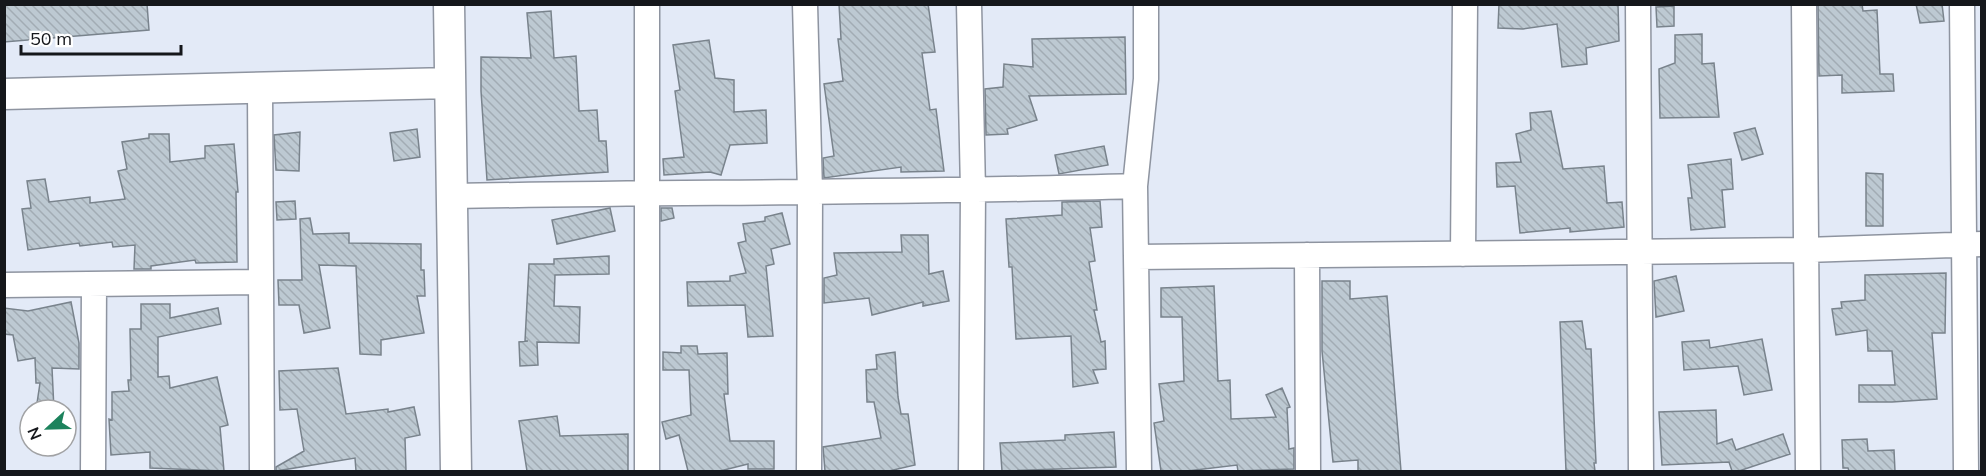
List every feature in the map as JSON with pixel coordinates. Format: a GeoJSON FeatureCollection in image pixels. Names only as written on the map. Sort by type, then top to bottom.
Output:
{"type":"FeatureCollection","features":[{"type":"Feature","properties":{"kind":"street"},"geometry":{"type":"LineString","coordinates":[[449,4],[456,471]]}},
{"type":"Feature","properties":{"kind":"street"},"geometry":{"type":"LineString","coordinates":[[647,4],[649,192],[647,471]]}},
{"type":"Feature","properties":{"kind":"street"},"geometry":{"type":"LineString","coordinates":[[805,4],[810,192],[809,471]]}},
{"type":"Feature","properties":{"kind":"street"},"geometry":{"type":"LineString","coordinates":[[969,4],[974,191],[971,471]]}},
{"type":"Feature","properties":{"kind":"street"},"geometry":{"type":"LineString","coordinates":[[1139,471],[1135,186],[1146,79],[1146,4]]}},
{"type":"Feature","properties":{"kind":"street"},"geometry":{"type":"LineString","coordinates":[[1463,254],[1465,4]]}},
{"type":"Feature","properties":{"kind":"street"},"geometry":{"type":"LineString","coordinates":[[1638,4],[1641,471]]}},
{"type":"Feature","properties":{"kind":"street"},"geometry":{"type":"LineString","coordinates":[[1804,4],[1808,471]]}},
{"type":"Feature","properties":{"kind":"street"},"geometry":{"type":"LineString","coordinates":[[1962,4],[1973,243],[1966,471]]}},
{"type":"Feature","properties":{"kind":"street"},"geometry":{"type":"LineString","coordinates":[[4,94],[450,83]]}},
{"type":"Feature","properties":{"kind":"street"},"geometry":{"type":"LineString","coordinates":[[260,88],[262,471]]}},
{"type":"Feature","properties":{"kind":"street"},"geometry":{"type":"LineString","coordinates":[[453,196],[649,192],[974,191],[1135,186]]}},
{"type":"Feature","properties":{"kind":"street"},"geometry":{"type":"LineString","coordinates":[[1137,257],[1806,250],[1973,243]]}},
{"type":"Feature","properties":{"kind":"street"},"geometry":{"type":"LineString","coordinates":[[1307,255],[1308,471]]}},
{"type":"Feature","properties":{"kind":"street"},"geometry":{"type":"LineString","coordinates":[[4,285],[260,282]]}},
{"type":"Feature","properties":{"kind":"street"},"geometry":{"type":"LineString","coordinates":[[93,471],[94,284]]}},
{"type":"Feature","properties":{"kind":"building"},"geometry":{"type":"Polygon","coordinates":[[[4,4],[147,4],[149,30],[4,42],[4,4]]]}},
{"type":"Feature","properties":{"kind":"building"},"geometry":{"type":"Polygon","coordinates":[[[839,4],[928,4],[935,52],[922,53],[930,110],[936,109],[944,171],[901,172],[901,167],[824,178],[823,158],[834,156],[824,84],[843,81],[838,39],[841,39],[839,4]]]}},
{"type":"Feature","properties":{"kind":"building"},"geometry":{"type":"Polygon","coordinates":[[[1499,4],[1618,4],[1619,41],[1586,48],[1587,64],[1562,67],[1557,24],[1523,29],[1498,28],[1499,4]]]}},
{"type":"Feature","properties":{"kind":"building"},"geometry":{"type":"Polygon","coordinates":[[[1818,4],[1862,4],[1863,11],[1877,10],[1880,74],[1893,74],[1894,91],[1842,93],[1842,75],[1819,76],[1818,4]]]}},
{"type":"Feature","properties":{"kind":"building"},"geometry":{"type":"Polygon","coordinates":[[[1916,4],[1942,4],[1944,21],[1920,23],[1916,4]]]}},
{"type":"Feature","properties":{"kind":"building"},"geometry":{"type":"Polygon","coordinates":[[[1674,6],[1674,26],[1657,27],[1656,7],[1674,6]]]}},
{"type":"Feature","properties":{"kind":"building"},"geometry":{"type":"Polygon","coordinates":[[[551,11],[554,58],[576,56],[579,111],[597,110],[599,141],[606,141],[608,172],[487,180],[481,57],[531,58],[527,13],[551,11]]]}},
{"type":"Feature","properties":{"kind":"building"},"geometry":{"type":"Polygon","coordinates":[[[1702,34],[1702,64],[1714,63],[1719,117],[1660,118],[1659,69],[1675,63],[1675,35],[1702,34]]]}},
{"type":"Feature","properties":{"kind":"building"},"geometry":{"type":"Polygon","coordinates":[[[1125,37],[1126,94],[1029,96],[1037,120],[1007,129],[1008,134],[986,135],[985,89],[1003,87],[1004,64],[1033,67],[1032,39],[1125,37]]]}},
{"type":"Feature","properties":{"kind":"building"},"geometry":{"type":"Polygon","coordinates":[[[709,40],[715,78],[734,80],[734,112],[766,110],[767,143],[730,145],[721,175],[710,172],[664,175],[663,159],[684,157],[675,91],[680,90],[673,45],[709,40]]]}},
{"type":"Feature","properties":{"kind":"building"},"geometry":{"type":"Polygon","coordinates":[[[1551,111],[1563,169],[1604,166],[1607,203],[1622,202],[1624,227],[1570,232],[1570,228],[1520,233],[1515,186],[1497,187],[1496,163],[1521,162],[1516,134],[1531,130],[1530,113],[1551,111]]]}},
{"type":"Feature","properties":{"kind":"building"},"geometry":{"type":"Polygon","coordinates":[[[1755,128],[1763,154],[1742,160],[1734,133],[1755,128]]]}},
{"type":"Feature","properties":{"kind":"building"},"geometry":{"type":"Polygon","coordinates":[[[417,129],[420,157],[394,161],[390,133],[417,129]]]}},
{"type":"Feature","properties":{"kind":"building"},"geometry":{"type":"Polygon","coordinates":[[[300,132],[299,171],[276,170],[274,135],[300,132]]]}},
{"type":"Feature","properties":{"kind":"building"},"geometry":{"type":"Polygon","coordinates":[[[149,134],[169,134],[170,162],[205,158],[205,146],[234,144],[238,192],[236,192],[237,262],[196,263],[195,260],[151,266],[151,269],[134,269],[135,245],[113,247],[112,242],[80,246],[79,243],[28,250],[22,209],[31,208],[27,181],[45,179],[49,202],[90,197],[90,203],[125,199],[118,171],[127,169],[122,142],[149,138],[149,134]]]}},
{"type":"Feature","properties":{"kind":"building"},"geometry":{"type":"Polygon","coordinates":[[[1104,146],[1108,165],[1059,174],[1055,155],[1104,146]]]}},
{"type":"Feature","properties":{"kind":"building"},"geometry":{"type":"Polygon","coordinates":[[[1731,159],[1733,189],[1722,190],[1725,227],[1691,230],[1688,198],[1692,198],[1688,165],[1731,159]]]}},
{"type":"Feature","properties":{"kind":"building"},"geometry":{"type":"Polygon","coordinates":[[[1866,173],[1883,174],[1883,226],[1866,226],[1866,173]]]}},
{"type":"Feature","properties":{"kind":"building"},"geometry":{"type":"Polygon","coordinates":[[[295,201],[296,219],[277,220],[276,202],[295,201]]]}},
{"type":"Feature","properties":{"kind":"building"},"geometry":{"type":"Polygon","coordinates":[[[1100,201],[1102,227],[1090,228],[1095,261],[1089,262],[1097,310],[1094,310],[1101,342],[1105,341],[1106,369],[1093,370],[1098,383],[1073,387],[1071,336],[1016,339],[1012,267],[1009,267],[1006,219],[1062,215],[1062,202],[1100,201]]]}},
{"type":"Feature","properties":{"kind":"building"},"geometry":{"type":"Polygon","coordinates":[[[610,208],[615,231],[557,244],[552,220],[610,208]]]}},
{"type":"Feature","properties":{"kind":"building"},"geometry":{"type":"Polygon","coordinates":[[[661,208],[672,208],[674,218],[661,221],[661,208]]]}},
{"type":"Feature","properties":{"kind":"building"},"geometry":{"type":"Polygon","coordinates":[[[782,213],[790,244],[771,249],[774,264],[766,266],[773,336],[748,337],[745,305],[688,306],[687,282],[730,281],[730,276],[746,273],[738,243],[746,241],[743,224],[765,221],[765,217],[782,213]]]}},
{"type":"Feature","properties":{"kind":"building"},"geometry":{"type":"Polygon","coordinates":[[[310,218],[313,234],[349,233],[349,243],[421,244],[421,270],[424,270],[425,296],[417,296],[424,333],[381,340],[381,355],[360,354],[356,266],[319,265],[330,328],[304,333],[299,305],[279,305],[278,280],[302,280],[300,219],[310,218]]]}},
{"type":"Feature","properties":{"kind":"building"},"geometry":{"type":"Polygon","coordinates":[[[901,235],[928,235],[929,274],[943,271],[949,301],[923,306],[923,302],[872,315],[869,298],[824,303],[824,278],[837,275],[834,253],[902,252],[901,235]]]}},
{"type":"Feature","properties":{"kind":"building"},"geometry":{"type":"Polygon","coordinates":[[[609,256],[609,274],[555,275],[554,306],[580,307],[579,343],[537,342],[538,365],[520,366],[519,342],[528,341],[525,341],[529,264],[554,264],[554,259],[609,256]]]}},
{"type":"Feature","properties":{"kind":"building"},"geometry":{"type":"Polygon","coordinates":[[[1946,273],[1945,333],[1932,333],[1937,399],[1859,402],[1859,385],[1895,385],[1892,351],[1868,351],[1867,330],[1836,335],[1832,309],[1842,308],[1841,302],[1865,300],[1865,275],[1946,273]]]}},
{"type":"Feature","properties":{"kind":"building"},"geometry":{"type":"Polygon","coordinates":[[[1676,276],[1684,311],[1656,317],[1654,281],[1676,276]]]}},
{"type":"Feature","properties":{"kind":"building"},"geometry":{"type":"Polygon","coordinates":[[[1322,281],[1350,281],[1350,299],[1387,296],[1401,471],[1358,471],[1358,460],[1333,462],[1322,351],[1322,281]]]}},
{"type":"Feature","properties":{"kind":"building"},"geometry":{"type":"Polygon","coordinates":[[[1214,286],[1218,381],[1230,380],[1231,419],[1276,417],[1266,395],[1282,388],[1290,407],[1287,408],[1289,449],[1294,448],[1294,469],[1238,471],[1237,465],[1187,471],[1161,471],[1154,423],[1164,421],[1159,384],[1184,381],[1182,317],[1161,317],[1161,288],[1214,286]]]}},
{"type":"Feature","properties":{"kind":"building"},"geometry":{"type":"Polygon","coordinates":[[[71,302],[79,343],[79,369],[52,368],[53,398],[38,398],[40,383],[36,383],[35,358],[18,361],[13,335],[4,334],[4,308],[28,311],[71,302]]]}},
{"type":"Feature","properties":{"kind":"building"},"geometry":{"type":"Polygon","coordinates":[[[141,304],[170,304],[170,318],[218,308],[221,324],[158,337],[158,377],[169,376],[170,388],[217,377],[228,425],[220,427],[224,471],[150,468],[150,452],[111,455],[109,419],[112,420],[112,392],[129,391],[128,380],[131,380],[130,329],[141,329],[141,304]]]}},
{"type":"Feature","properties":{"kind":"building"},"geometry":{"type":"Polygon","coordinates":[[[1582,321],[1586,349],[1591,349],[1596,463],[1594,463],[1595,471],[1566,471],[1560,322],[1582,321]]]}},
{"type":"Feature","properties":{"kind":"building"},"geometry":{"type":"Polygon","coordinates":[[[1762,339],[1772,390],[1744,395],[1738,366],[1684,370],[1682,342],[1709,340],[1710,348],[1762,339]]]}},
{"type":"Feature","properties":{"kind":"building"},"geometry":{"type":"Polygon","coordinates":[[[681,346],[697,346],[698,354],[727,353],[728,394],[724,394],[730,441],[774,441],[774,469],[748,469],[748,464],[720,471],[688,471],[679,435],[666,439],[662,422],[691,415],[689,370],[663,370],[663,352],[681,353],[681,346]]]}},
{"type":"Feature","properties":{"kind":"building"},"geometry":{"type":"Polygon","coordinates":[[[895,352],[901,414],[908,414],[915,465],[889,471],[825,471],[823,447],[881,438],[874,402],[867,402],[866,370],[877,369],[876,355],[895,352]]]}},
{"type":"Feature","properties":{"kind":"building"},"geometry":{"type":"Polygon","coordinates":[[[338,368],[346,414],[388,409],[388,412],[414,407],[420,435],[405,438],[406,471],[356,471],[355,458],[276,471],[276,467],[304,451],[297,409],[280,410],[279,371],[338,368]]]}},
{"type":"Feature","properties":{"kind":"building"},"geometry":{"type":"Polygon","coordinates":[[[1716,410],[1717,444],[1732,439],[1736,450],[1783,434],[1790,454],[1739,471],[1732,471],[1729,462],[1662,465],[1659,412],[1716,410]]]}},
{"type":"Feature","properties":{"kind":"building"},"geometry":{"type":"Polygon","coordinates":[[[557,416],[560,436],[628,434],[628,471],[527,471],[519,421],[557,416]]]}},
{"type":"Feature","properties":{"kind":"building"},"geometry":{"type":"Polygon","coordinates":[[[1114,432],[1116,467],[1002,471],[1000,443],[1065,440],[1065,435],[1114,432]]]}},
{"type":"Feature","properties":{"kind":"building"},"geometry":{"type":"Polygon","coordinates":[[[1867,439],[1868,451],[1894,450],[1895,471],[1849,471],[1848,468],[1843,468],[1842,440],[1867,439]]]}}]}
